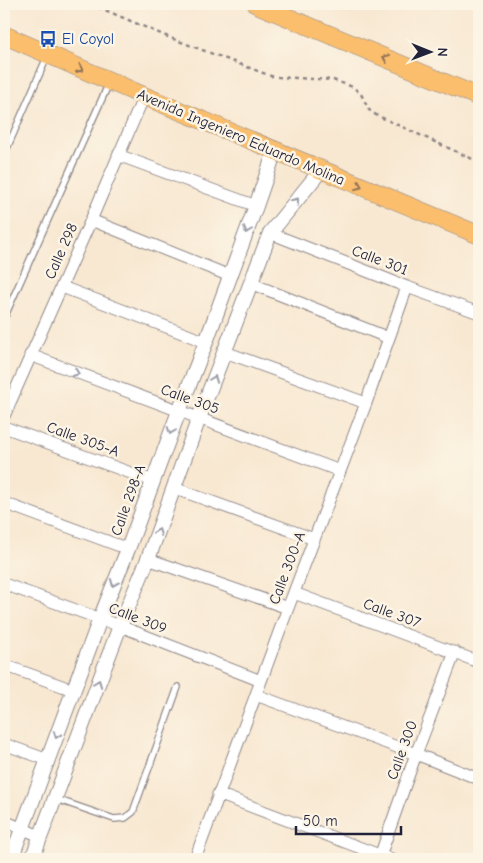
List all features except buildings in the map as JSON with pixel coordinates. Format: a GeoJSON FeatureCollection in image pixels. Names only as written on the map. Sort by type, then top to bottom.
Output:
{"type":"FeatureCollection","features":[{"type":"Feature","properties":{"kind":"main road"},"geometry":{"type":"LineString","coordinates":[[256,4],[479,97]]}},
{"type":"Feature","properties":{"kind":"main road","name":"Avenida Ingeniero Eduardo Molina"},"geometry":{"type":"LineString","coordinates":[[4,35],[109,82],[479,234]]}},
{"type":"Feature","properties":{"kind":"street","name":"Calle 298"},"geometry":{"type":"LineString","coordinates":[[4,416],[92,220],[144,96]]}},
{"type":"Feature","properties":{"kind":"street","name":"Calle 298-A"},"geometry":{"type":"LineString","coordinates":[[11,859],[73,690],[128,549],[152,480],[206,342],[275,151]]}},
{"type":"Feature","properties":{"kind":"street"},"geometry":{"type":"LineString","coordinates":[[118,155],[256,206]]}},
{"type":"Feature","properties":{"kind":"street"},"geometry":{"type":"LineString","coordinates":[[32,859],[120,626],[148,559],[199,418],[270,233],[321,170]]}},
{"type":"Feature","properties":{"kind":"street"},"geometry":{"type":"LineString","coordinates":[[92,220],[230,276]]}},
{"type":"Feature","properties":{"kind":"street","name":"Calle 301"},"geometry":{"type":"LineString","coordinates":[[270,233],[479,313]]}},
{"type":"Feature","properties":{"kind":"street"},"geometry":{"type":"LineString","coordinates":[[250,283],[389,338]]}},
{"type":"Feature","properties":{"kind":"street"},"geometry":{"type":"LineString","coordinates":[[62,287],[206,342]]}},
{"type":"Feature","properties":{"kind":"street","name":"Calle 300-A"},"geometry":{"type":"LineString","coordinates":[[195,859],[366,403],[407,287]]}},
{"type":"Feature","properties":{"kind":"street"},"geometry":{"type":"LineString","coordinates":[[225,352],[366,403]]}},
{"type":"Feature","properties":{"kind":"street","name":"Calle 305"},"geometry":{"type":"LineString","coordinates":[[30,356],[340,472]]}},
{"type":"Feature","properties":{"kind":"street","name":"Calle 305-A"},"geometry":{"type":"LineString","coordinates":[[4,427],[152,480]]}},
{"type":"Feature","properties":{"kind":"street"},"geometry":{"type":"LineString","coordinates":[[174,488],[314,539]]}},
{"type":"Feature","properties":{"kind":"street"},"geometry":{"type":"LineString","coordinates":[[4,503],[128,549]]}},
{"type":"Feature","properties":{"kind":"street"},"geometry":{"type":"LineString","coordinates":[[148,559],[288,608]]}},
{"type":"Feature","properties":{"kind":"street","name":"Calle 309"},"geometry":{"type":"LineString","coordinates":[[4,584],[120,626],[261,682]]}},
{"type":"Feature","properties":{"kind":"street","name":"Calle 307"},"geometry":{"type":"LineString","coordinates":[[294,593],[479,662]]}},
{"type":"Feature","properties":{"kind":"street","name":"Calle 300"},"geometry":{"type":"LineString","coordinates":[[383,858],[416,754],[455,652]]}},
{"type":"Feature","properties":{"kind":"street"},"geometry":{"type":"LineString","coordinates":[[4,665],[73,690]]}},
{"type":"Feature","properties":{"kind":"street"},"geometry":{"type":"LineString","coordinates":[[256,695],[479,778]]}},
{"type":"Feature","properties":{"kind":"street"},"geometry":{"type":"LineString","coordinates":[[4,744],[48,760]]}},
{"type":"Feature","properties":{"kind":"street"},"geometry":{"type":"LineString","coordinates":[[218,794],[383,858]]}},
{"type":"Feature","properties":{"kind":"street"},"geometry":{"type":"LineString","coordinates":[[4,821],[40,836]]}},
{"type":"Feature","properties":{"kind":"lane"},"geometry":{"type":"LineString","coordinates":[[4,155],[48,55]]}},
{"type":"Feature","properties":{"kind":"lane"},"geometry":{"type":"LineString","coordinates":[[4,318],[109,82]]}},
{"type":"Feature","properties":{"kind":"lane"},"geometry":{"type":"LineString","coordinates":[[54,798],[114,819],[126,818],[133,812],[178,687]]}},
{"type":"Feature","properties":{"kind":"path"},"geometry":{"type":"LineString","coordinates":[[91,4],[168,37],[272,76],[333,80],[353,87],[361,94],[369,110],[376,115],[479,162]]}},
{"type":"Feature","properties":{"kind":"place","name":"El Coyol"},"geometry":{"type":"Point","coordinates":[48,39]}}]}
